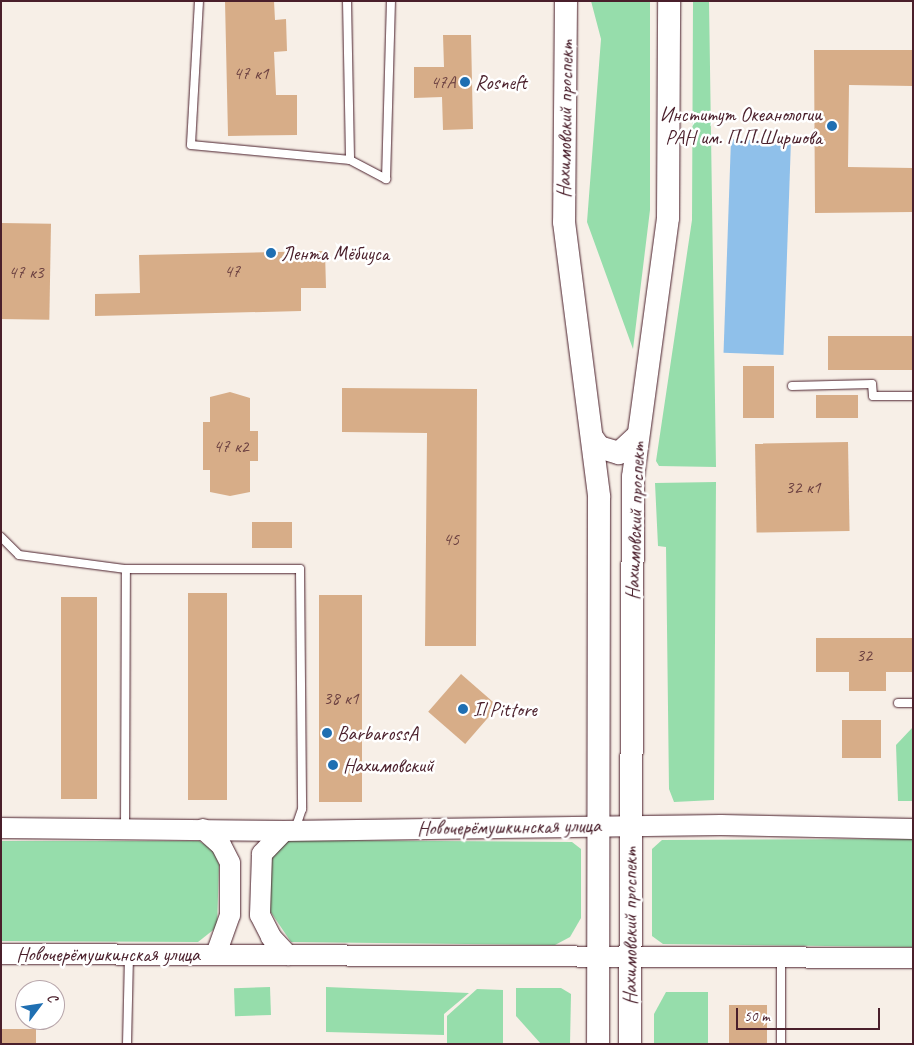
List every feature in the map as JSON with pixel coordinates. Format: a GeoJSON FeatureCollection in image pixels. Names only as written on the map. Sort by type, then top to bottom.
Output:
{"type":"FeatureCollection","features":[{"type":"Feature","properties":{"kind":"main road","name":"Нахимовский проспект"},"geometry":{"type":"LineString","coordinates":[[566,1],[564,222],[599,497],[598,1044]]}},
{"type":"Feature","properties":{"kind":"main road","name":"Нахимовский проспект"},"geometry":{"type":"LineString","coordinates":[[630,1044],[630,826],[637,436],[668,218],[669,1]]}},
{"type":"Feature","properties":{"kind":"main road"},"geometry":{"type":"LineString","coordinates":[[592,437],[599,447],[619,453],[637,436]]}},
{"type":"Feature","properties":{"kind":"street","name":"Новочерёмушкинская улица"},"geometry":{"type":"LineString","coordinates":[[1,828],[290,830],[630,826],[913,829]]}},
{"type":"Feature","properties":{"kind":"street","name":"Новочерёмушкинская улица"},"geometry":{"type":"LineString","coordinates":[[203,829],[220,845],[230,863],[230,915],[216,954]]}},
{"type":"Feature","properties":{"kind":"street"},"geometry":{"type":"LineString","coordinates":[[288,955],[271,937],[260,915],[262,854],[290,830]]}},
{"type":"Feature","properties":{"kind":"street","name":"Новочерёмушкинская улица"},"geometry":{"type":"LineString","coordinates":[[1,954],[913,958]]}},
{"type":"Feature","properties":{"kind":"lane"},"geometry":{"type":"LineString","coordinates":[[199,1],[191,145],[350,160],[386,179],[391,1]]}},
{"type":"Feature","properties":{"kind":"lane"},"geometry":{"type":"LineString","coordinates":[[347,1],[350,160]]}},
{"type":"Feature","properties":{"kind":"lane"},"geometry":{"type":"LineString","coordinates":[[792,386],[872,384],[873,396],[913,396]]}},
{"type":"Feature","properties":{"kind":"lane"},"geometry":{"type":"LineString","coordinates":[[1,537],[19,555],[126,570],[300,569],[302,809],[290,830]]}},
{"type":"Feature","properties":{"kind":"lane"},"geometry":{"type":"LineString","coordinates":[[125,829],[126,570]]}},
{"type":"Feature","properties":{"kind":"lane"},"geometry":{"type":"LineString","coordinates":[[898,703],[913,703]]}},
{"type":"Feature","properties":{"kind":"lane"},"geometry":{"type":"LineString","coordinates":[[127,1044],[129,954]]}},
{"type":"Feature","properties":{"kind":"lane"},"geometry":{"type":"LineString","coordinates":[[781,957],[781,1044]]}},
{"type":"Feature","properties":{"kind":"green space"},"geometry":{"type":"Polygon","coordinates":[[[591,1],[650,1],[650,210],[633,349],[587,222],[601,39],[591,1]]]}},
{"type":"Feature","properties":{"kind":"green space"},"geometry":{"type":"Polygon","coordinates":[[[693,1],[709,1],[716,467],[659,466],[656,461],[692,220],[693,1]]]}},
{"type":"Feature","properties":{"kind":"green space"},"geometry":{"type":"Polygon","coordinates":[[[716,482],[714,800],[674,802],[669,789],[666,547],[658,546],[655,483],[716,482]]]}},
{"type":"Feature","properties":{"kind":"green space"},"geometry":{"type":"Polygon","coordinates":[[[913,727],[913,801],[898,801],[896,745],[913,727]]]}},
{"type":"Feature","properties":{"kind":"green space"},"geometry":{"type":"Polygon","coordinates":[[[913,839],[913,947],[663,944],[652,936],[652,849],[662,840],[913,839]]]}},
{"type":"Feature","properties":{"kind":"green space"},"geometry":{"type":"Polygon","coordinates":[[[295,840],[572,842],[581,849],[581,918],[570,937],[555,945],[291,942],[268,908],[272,856],[286,842],[295,840]]]}},
{"type":"Feature","properties":{"kind":"green space"},"geometry":{"type":"Polygon","coordinates":[[[1,841],[199,841],[212,849],[219,864],[217,927],[198,942],[1,941],[1,841]]]}},
{"type":"Feature","properties":{"kind":"green space"},"geometry":{"type":"Polygon","coordinates":[[[270,987],[271,1015],[235,1016],[234,988],[270,987]]]}},
{"type":"Feature","properties":{"kind":"green space"},"geometry":{"type":"Polygon","coordinates":[[[326,987],[469,993],[444,1014],[444,1035],[326,1032],[326,987]]]}},
{"type":"Feature","properties":{"kind":"green space"},"geometry":{"type":"Polygon","coordinates":[[[516,988],[561,988],[571,994],[570,1044],[541,1044],[516,1016],[516,988]]]}},
{"type":"Feature","properties":{"kind":"green space"},"geometry":{"type":"Polygon","coordinates":[[[477,989],[503,990],[503,1044],[447,1044],[447,1016],[477,989]]]}},
{"type":"Feature","properties":{"kind":"green space"},"geometry":{"type":"Polygon","coordinates":[[[666,992],[708,992],[708,1044],[654,1044],[654,1014],[666,992]]]}},
{"type":"Feature","properties":{"kind":"water"},"geometry":{"type":"Polygon","coordinates":[[[731,139],[791,141],[783,355],[724,353],[731,139]]]}},
{"type":"Feature","properties":{"kind":"building"},"geometry":{"type":"Polygon","coordinates":[[[225,1],[274,1],[275,20],[286,19],[287,51],[274,52],[276,95],[297,95],[297,135],[228,136],[225,1]]]}},
{"type":"Feature","properties":{"kind":"building"},"geometry":{"type":"Polygon","coordinates":[[[443,35],[471,35],[473,129],[443,130],[442,97],[414,98],[414,67],[444,67],[443,35]]]}},
{"type":"Feature","properties":{"kind":"building","name":"Институт Океанологии РАН им. П.П.Ширшова"},"geometry":{"type":"Polygon","coordinates":[[[814,50],[913,50],[913,86],[849,85],[848,167],[913,168],[913,212],[815,213],[814,50]]]}},
{"type":"Feature","properties":{"kind":"building"},"geometry":{"type":"Polygon","coordinates":[[[1,223],[51,224],[49,320],[1,319],[1,223]]]}},
{"type":"Feature","properties":{"kind":"building"},"geometry":{"type":"Polygon","coordinates":[[[325,251],[326,288],[301,288],[301,311],[95,316],[95,294],[140,293],[139,255],[325,251]]]}},
{"type":"Feature","properties":{"kind":"building"},"geometry":{"type":"Polygon","coordinates":[[[828,336],[913,336],[913,370],[828,370],[828,336]]]}},
{"type":"Feature","properties":{"kind":"building"},"geometry":{"type":"Polygon","coordinates":[[[743,366],[774,366],[774,418],[743,418],[743,366]]]}},
{"type":"Feature","properties":{"kind":"building"},"geometry":{"type":"Polygon","coordinates":[[[342,388],[477,389],[476,646],[425,646],[427,433],[342,432],[342,388]]]}},
{"type":"Feature","properties":{"kind":"building"},"geometry":{"type":"Polygon","coordinates":[[[230,392],[250,398],[250,431],[258,431],[258,461],[250,461],[250,492],[230,496],[210,492],[210,470],[203,470],[203,422],[210,422],[210,397],[230,392]]]}},
{"type":"Feature","properties":{"kind":"building"},"geometry":{"type":"Polygon","coordinates":[[[816,395],[858,395],[858,418],[816,418],[816,395]]]}},
{"type":"Feature","properties":{"kind":"building"},"geometry":{"type":"Polygon","coordinates":[[[848,442],[850,531],[757,533],[755,444],[848,442]]]}},
{"type":"Feature","properties":{"kind":"building"},"geometry":{"type":"Polygon","coordinates":[[[252,522],[292,522],[292,548],[252,548],[252,522]]]}},
{"type":"Feature","properties":{"kind":"building"},"geometry":{"type":"Polygon","coordinates":[[[188,593],[227,593],[227,800],[188,800],[188,593]]]}},
{"type":"Feature","properties":{"kind":"building"},"geometry":{"type":"Polygon","coordinates":[[[319,595],[362,595],[362,802],[319,802],[319,595]]]}},
{"type":"Feature","properties":{"kind":"building"},"geometry":{"type":"Polygon","coordinates":[[[61,597],[97,597],[97,799],[61,799],[61,597]]]}},
{"type":"Feature","properties":{"kind":"building"},"geometry":{"type":"Polygon","coordinates":[[[816,638],[913,638],[913,672],[886,672],[886,691],[849,691],[849,672],[816,672],[816,638]]]}},
{"type":"Feature","properties":{"kind":"building","name":"Il Pittore"},"geometry":{"type":"Polygon","coordinates":[[[461,674],[498,706],[465,744],[428,712],[461,674]]]}},
{"type":"Feature","properties":{"kind":"building"},"geometry":{"type":"Polygon","coordinates":[[[842,720],[881,720],[881,758],[842,758],[842,720]]]}},
{"type":"Feature","properties":{"kind":"building"},"geometry":{"type":"Polygon","coordinates":[[[729,1005],[767,1005],[767,1044],[729,1044],[729,1005]]]}},
{"type":"Feature","properties":{"kind":"building"},"geometry":{"type":"Polygon","coordinates":[[[1,1029],[36,1030],[36,1044],[1,1044],[1,1029]]]}},
{"type":"Feature","properties":{"kind":"place","name":"Rosneft"},"geometry":{"type":"Point","coordinates":[465,82]}},
{"type":"Feature","properties":{"kind":"place","name":"Институт Океанологии РАН им. П.П.Ширшова"},"geometry":{"type":"Point","coordinates":[832,126]}},
{"type":"Feature","properties":{"kind":"place","name":"Лента Мёбиуса"},"geometry":{"type":"Point","coordinates":[271,253]}},
{"type":"Feature","properties":{"kind":"place","name":"Il Pittore"},"geometry":{"type":"Point","coordinates":[463,709]}},
{"type":"Feature","properties":{"kind":"place","name":"BarbarossA"},"geometry":{"type":"Point","coordinates":[327,733]}},
{"type":"Feature","properties":{"kind":"place","name":"Нахимовский"},"geometry":{"type":"Point","coordinates":[333,765]}}]}
